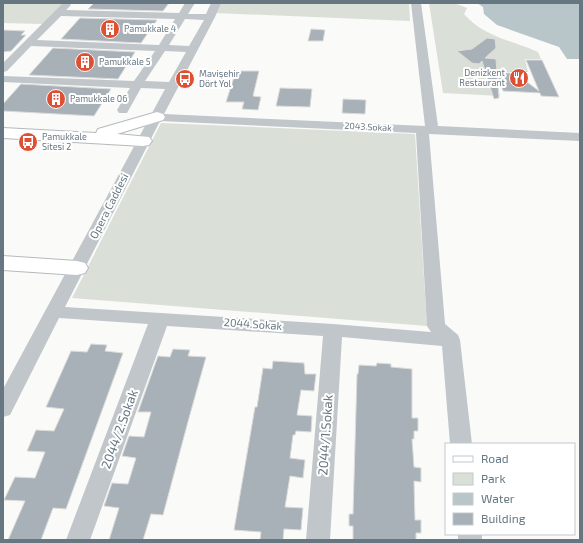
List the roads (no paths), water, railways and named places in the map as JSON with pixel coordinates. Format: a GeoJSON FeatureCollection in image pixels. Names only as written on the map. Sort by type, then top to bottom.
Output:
{"type":"FeatureCollection","features":[{"type":"Feature","properties":{"kind":"street"},"geometry":{"type":"LineString","coordinates":[[3,70],[68,3]]}},
{"type":"Feature","properties":{"kind":"street"},"geometry":{"type":"LineString","coordinates":[[124,110],[137,85],[190,3]]}},
{"type":"Feature","properties":{"kind":"street","name":"Opera Caddesi"},"geometry":{"type":"LineString","coordinates":[[3,409],[216,3]]}},
{"type":"Feature","properties":{"kind":"street"},"geometry":{"type":"LineString","coordinates":[[416,3],[427,129],[436,326],[451,340],[461,443]]}},
{"type":"Feature","properties":{"kind":"street"},"geometry":{"type":"LineString","coordinates":[[58,13],[210,17]]}},
{"type":"Feature","properties":{"kind":"street"},"geometry":{"type":"LineString","coordinates":[[29,42],[192,50]]}},
{"type":"Feature","properties":{"kind":"street"},"geometry":{"type":"LineString","coordinates":[[3,79],[172,86]]}},
{"type":"Feature","properties":{"kind":"street"},"geometry":{"type":"LineString","coordinates":[[79,137],[118,130],[157,117]]}},
{"type":"Feature","properties":{"kind":"street","name":"2043.Sokak"},"geometry":{"type":"LineString","coordinates":[[157,117],[580,137]]}},
{"type":"Feature","properties":{"kind":"street"},"geometry":{"type":"LineString","coordinates":[[3,132],[143,141]]}},
{"type":"Feature","properties":{"kind":"street"},"geometry":{"type":"LineString","coordinates":[[3,263],[77,268]]}},
{"type":"Feature","properties":{"kind":"street","name":"2044.Sokak"},"geometry":{"type":"LineString","coordinates":[[54,312],[333,330],[451,340]]}},
{"type":"Feature","properties":{"kind":"street","name":"2044/2.Sokak"},"geometry":{"type":"LineString","coordinates":[[78,540],[160,318]]}},
{"type":"Feature","properties":{"kind":"street","name":"2044/1.Sokak"},"geometry":{"type":"LineString","coordinates":[[318,540],[333,330]]}},
{"type":"Feature","properties":{"kind":"water"},"geometry":{"type":"Polygon","coordinates":[[[477,3],[580,3],[580,59],[567,59],[559,47],[497,25],[484,14],[483,7],[477,3]]]}},
{"type":"Feature","properties":{"kind":"place","name":"Pamukkale 4"},"geometry":{"type":"Point","coordinates":[110,29]}},
{"type":"Feature","properties":{"kind":"place","name":"Pamukkale 5"},"geometry":{"type":"Point","coordinates":[85,62]}},
{"type":"Feature","properties":{"kind":"place","name":"Denizkent Restaurant"},"geometry":{"type":"Point","coordinates":[519,78]}},
{"type":"Feature","properties":{"kind":"place","name":"Mavişehir Dört Yol"},"geometry":{"type":"Point","coordinates":[185,79]}},
{"type":"Feature","properties":{"kind":"place","name":"Pamukkale 06"},"geometry":{"type":"Point","coordinates":[56,99]}},
{"type":"Feature","properties":{"kind":"place","name":"Pamukkale Sitesi 2"},"geometry":{"type":"Point","coordinates":[28,142]}}]}
